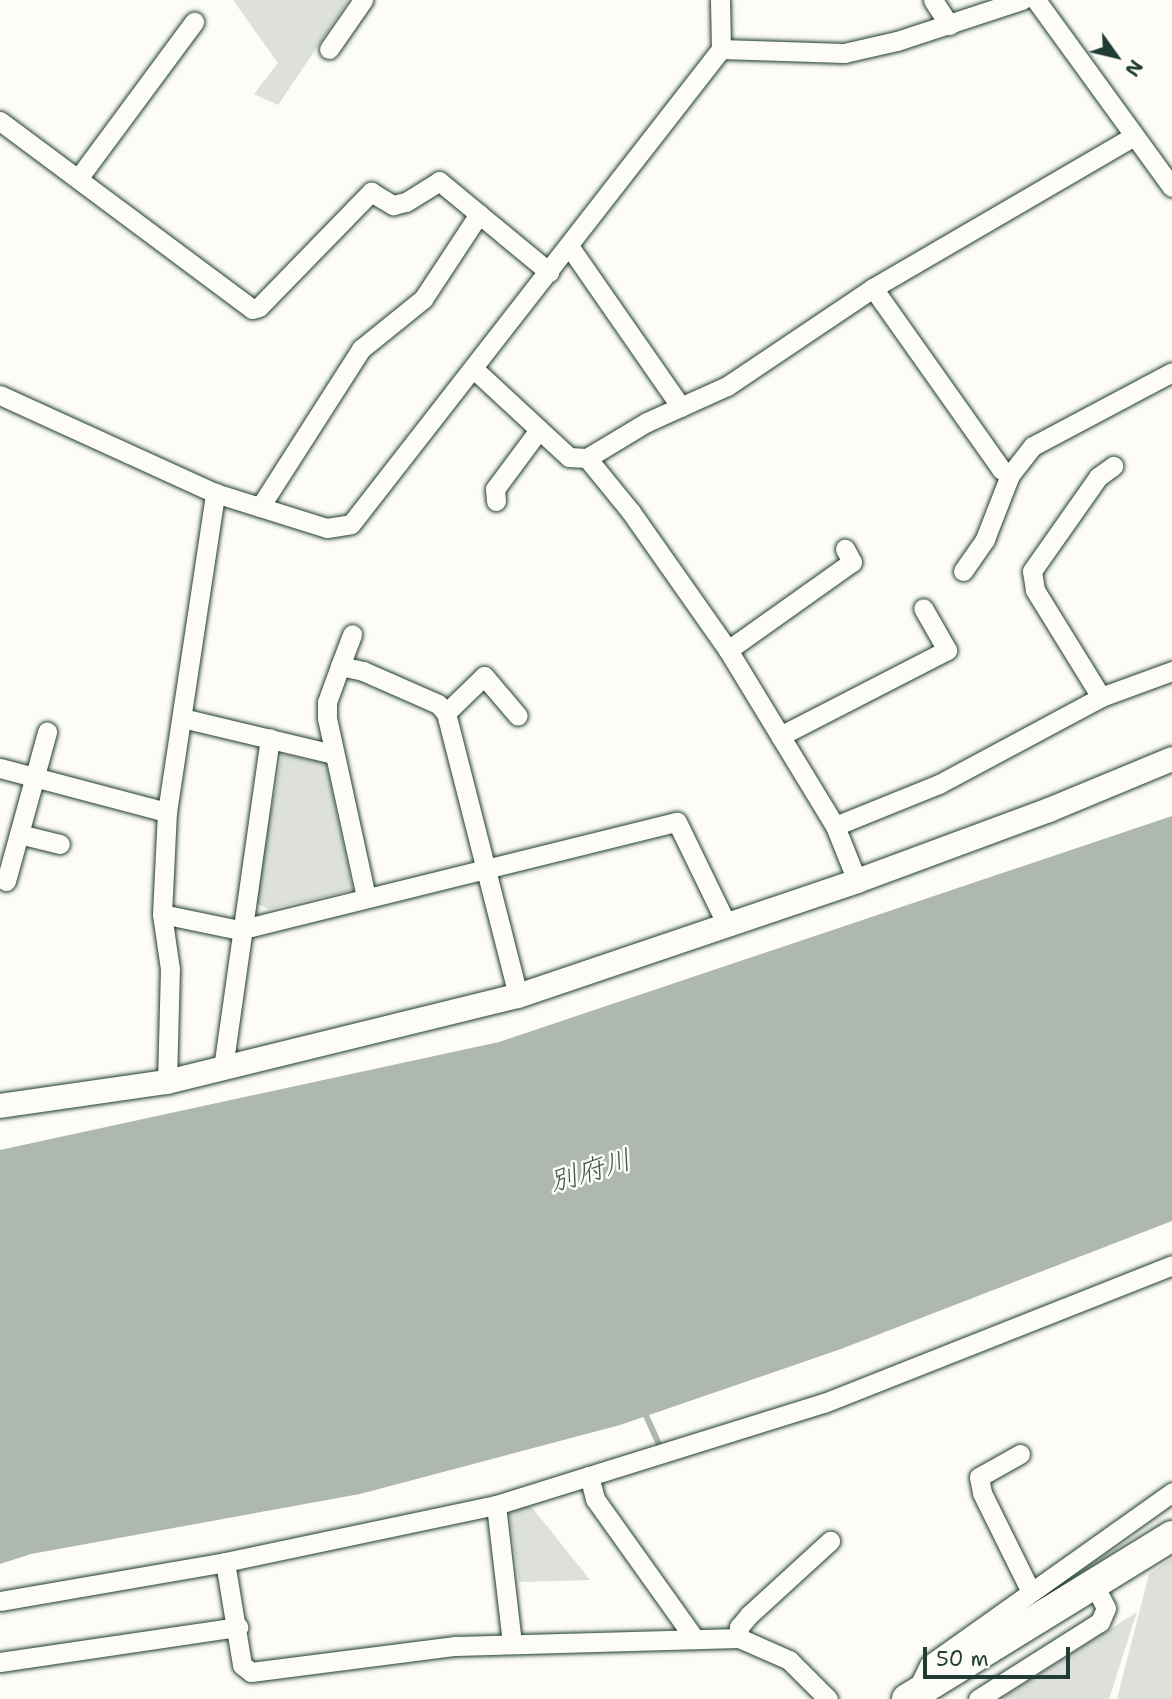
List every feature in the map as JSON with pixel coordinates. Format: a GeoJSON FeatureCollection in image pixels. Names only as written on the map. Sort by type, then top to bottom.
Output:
{"type":"FeatureCollection","features":[{"type":"Feature","properties":{"kind":"main road"},"geometry":{"type":"LineString","coordinates":[[910,1697],[1172,1536]]}},
{"type":"Feature","properties":{"kind":"street"},"geometry":{"type":"LineString","coordinates":[[329,49],[363,0]]}},
{"type":"Feature","properties":{"kind":"street"},"geometry":{"type":"LineString","coordinates":[[0,395],[215,493],[327,528],[351,524],[475,370],[721,49],[720,0]]}},
{"type":"Feature","properties":{"kind":"street"},"geometry":{"type":"LineString","coordinates":[[933,0],[949,25]]}},
{"type":"Feature","properties":{"kind":"street"},"geometry":{"type":"LineString","coordinates":[[721,49],[844,53],[949,25],[1022,0]]}},
{"type":"Feature","properties":{"kind":"street"},"geometry":{"type":"LineString","coordinates":[[1036,0],[1172,187]]}},
{"type":"Feature","properties":{"kind":"street"},"geometry":{"type":"LineString","coordinates":[[80,176],[194,22]]}},
{"type":"Feature","properties":{"kind":"street"},"geometry":{"type":"LineString","coordinates":[[0,121],[80,176],[252,309],[259,307],[371,192],[393,205],[439,181],[549,272]]}},
{"type":"Feature","properties":{"kind":"street"},"geometry":{"type":"LineString","coordinates":[[475,370],[569,457],[587,458],[681,407],[727,386],[873,288],[1134,136]]}},
{"type":"Feature","properties":{"kind":"street"},"geometry":{"type":"LineString","coordinates":[[260,507],[361,349],[423,299],[479,214]]}},
{"type":"Feature","properties":{"kind":"street"},"geometry":{"type":"LineString","coordinates":[[569,246],[681,407]]}},
{"type":"Feature","properties":{"kind":"street"},"geometry":{"type":"LineString","coordinates":[[873,288],[1001,469],[1010,475]]}},
{"type":"Feature","properties":{"kind":"street"},"geometry":{"type":"LineString","coordinates":[[963,571],[985,539],[1010,475],[1048,434],[1172,372]]}},
{"type":"Feature","properties":{"kind":"street"},"geometry":{"type":"LineString","coordinates":[[496,501],[495,489],[538,431]]}},
{"type":"Feature","properties":{"kind":"street"},"geometry":{"type":"LineString","coordinates":[[587,458],[631,512],[728,650],[835,827],[857,881]]}},
{"type":"Feature","properties":{"kind":"street"},"geometry":{"type":"LineString","coordinates":[[1101,697],[1035,590],[1032,571],[1098,477],[1113,466]]}},
{"type":"Feature","properties":{"kind":"street"},"geometry":{"type":"LineString","coordinates":[[167,1082],[170,969],[162,914],[167,812],[215,493]]}},
{"type":"Feature","properties":{"kind":"street"},"geometry":{"type":"LineString","coordinates":[[728,650],[852,562],[845,549]]}},
{"type":"Feature","properties":{"kind":"street"},"geometry":{"type":"LineString","coordinates":[[780,736],[947,650],[923,608]]}},
{"type":"Feature","properties":{"kind":"street"},"geometry":{"type":"LineString","coordinates":[[352,634],[327,702],[333,754],[366,897]]}},
{"type":"Feature","properties":{"kind":"street"},"geometry":{"type":"LineString","coordinates":[[340,666],[376,677],[438,704],[446,713],[518,996]]}},
{"type":"Feature","properties":{"kind":"street"},"geometry":{"type":"LineString","coordinates":[[835,827],[939,785],[1101,697],[1172,671]]}},
{"type":"Feature","properties":{"kind":"street"},"geometry":{"type":"LineString","coordinates":[[446,713],[484,676],[518,716]]}},
{"type":"Feature","properties":{"kind":"street"},"geometry":{"type":"LineString","coordinates":[[182,718],[333,754]]}},
{"type":"Feature","properties":{"kind":"street"},"geometry":{"type":"LineString","coordinates":[[6,881],[47,732]]}},
{"type":"Feature","properties":{"kind":"street"},"geometry":{"type":"LineString","coordinates":[[223,1068],[239,930],[270,738]]}},
{"type":"Feature","properties":{"kind":"street"},"geometry":{"type":"LineString","coordinates":[[0,1106],[167,1082],[518,996],[857,881],[1172,759]]}},
{"type":"Feature","properties":{"kind":"street"},"geometry":{"type":"LineString","coordinates":[[0,768],[167,812]]}},
{"type":"Feature","properties":{"kind":"street"},"geometry":{"type":"LineString","coordinates":[[162,914],[239,930],[677,822],[727,925]]}},
{"type":"Feature","properties":{"kind":"street"},"geometry":{"type":"LineString","coordinates":[[19,834],[60,844]]}},
{"type":"Feature","properties":{"kind":"street"},"geometry":{"type":"LineString","coordinates":[[0,1601],[225,1562],[496,1505],[824,1403],[1172,1265]]}},
{"type":"Feature","properties":{"kind":"street"},"geometry":{"type":"LineString","coordinates":[[1020,1454],[979,1477],[982,1493],[1031,1592]]}},
{"type":"Feature","properties":{"kind":"street"},"geometry":{"type":"LineString","coordinates":[[589,1476],[595,1499],[695,1639]]}},
{"type":"Feature","properties":{"kind":"street"},"geometry":{"type":"LineString","coordinates":[[910,1697],[929,1665],[1172,1492]]}},
{"type":"Feature","properties":{"kind":"street"},"geometry":{"type":"LineString","coordinates":[[496,1505],[513,1643]]}},
{"type":"Feature","properties":{"kind":"street"},"geometry":{"type":"LineString","coordinates":[[739,1638],[739,1627],[749,1615],[830,1541]]}},
{"type":"Feature","properties":{"kind":"street"},"geometry":{"type":"LineString","coordinates":[[225,1562],[238,1627],[242,1665],[251,1672],[344,1657],[513,1643],[739,1638],[789,1660],[828,1699]]}},
{"type":"Feature","properties":{"kind":"street"},"geometry":{"type":"LineString","coordinates":[[978,1699],[1100,1622],[1106,1608],[1094,1584]]}},
{"type":"Feature","properties":{"kind":"street"},"geometry":{"type":"LineString","coordinates":[[0,1662],[238,1627]]}},
{"type":"Feature","properties":{"kind":"shaded area"},"geometry":{"type":"Polygon","coordinates":[[[233,0],[349,0],[278,105],[254,94],[278,63],[233,0]]]}},
{"type":"Feature","properties":{"kind":"shaded area"},"geometry":{"type":"Polygon","coordinates":[[[282,754],[326,763],[353,890],[269,909],[254,903],[282,754]]]}},
{"type":"Feature","properties":{"kind":"shaded area"},"geometry":{"type":"Polygon","coordinates":[[[530,1505],[590,1580],[519,1582],[509,1509],[530,1505]]]}},
{"type":"Feature","properties":{"kind":"shaded area"},"geometry":{"type":"Polygon","coordinates":[[[1172,1558],[1172,1699],[1117,1699],[1149,1574],[1172,1558]]]}},
{"type":"Feature","properties":{"kind":"shaded area"},"geometry":{"type":"Polygon","coordinates":[[[1137,1612],[1109,1699],[1000,1699],[1137,1612]]]}},
{"type":"Feature","properties":{"kind":"water","name":"別府川"},"geometry":{"type":"Polygon","coordinates":[[[1172,816],[1172,1221],[841,1349],[620,1425],[360,1494],[31,1554],[0,1564],[0,1150],[499,1042],[1172,816]]]}},
{"type":"Feature","properties":{"kind":"waterway"},"geometry":{"type":"LineString","coordinates":[[644,1411],[661,1449]]}}]}
